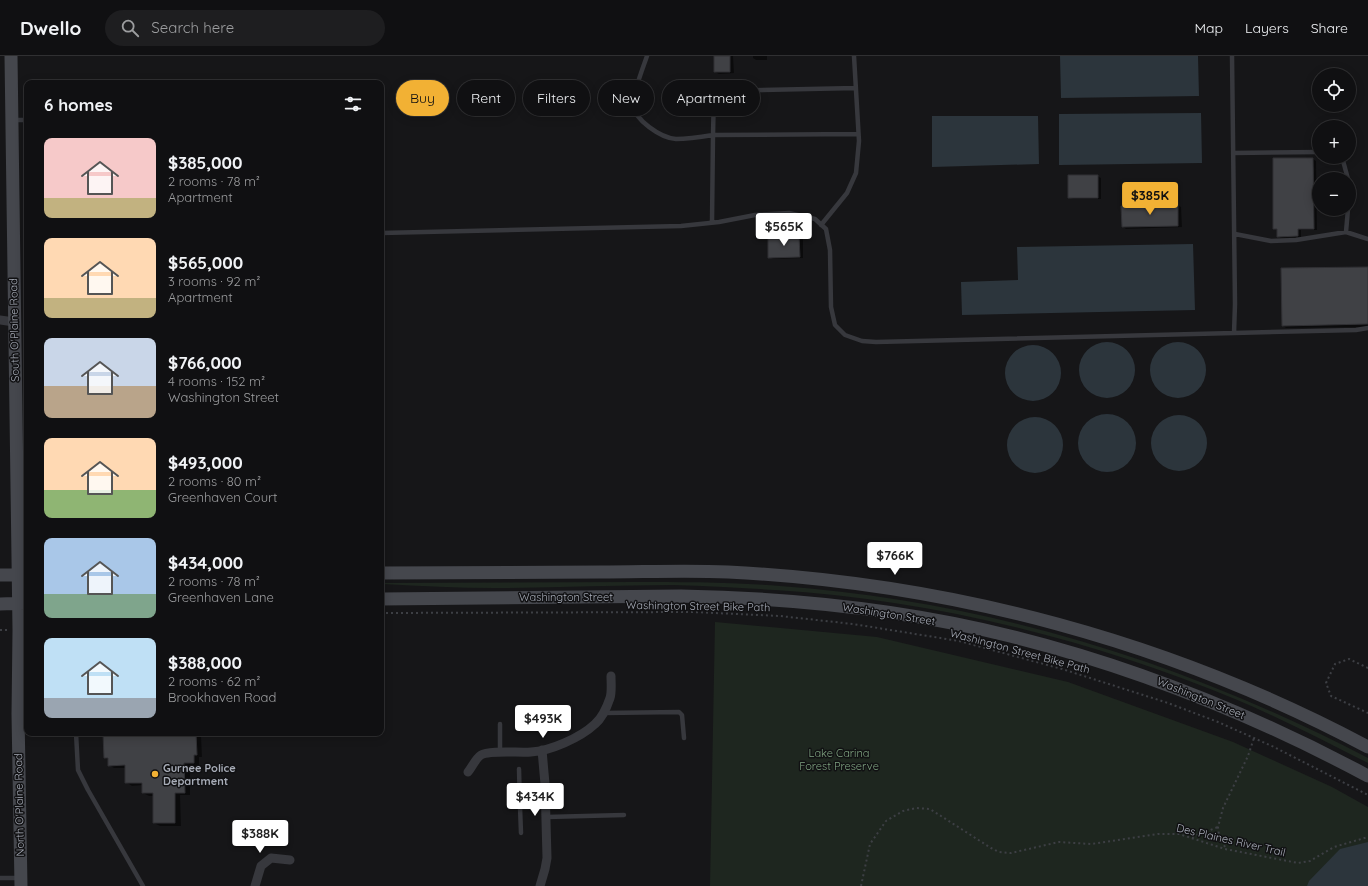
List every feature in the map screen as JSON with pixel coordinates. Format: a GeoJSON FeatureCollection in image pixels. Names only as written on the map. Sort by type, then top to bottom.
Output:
{"type":"FeatureCollection","features":[{"type":"Feature","properties":{"kind":"main road","name":"South O'Plaine Road"},"geometry":{"type":"LineString","coordinates":[[10,56],[14,322],[23,603]]}},
{"type":"Feature","properties":{"kind":"main road"},"geometry":{"type":"LineString","coordinates":[[384,573],[726,572],[828,580],[920,593],[1016,613],[1123,643],[1198,669],[1244,688],[1320,722],[1368,747]]}},
{"type":"Feature","properties":{"kind":"main road"},"geometry":{"type":"LineString","coordinates":[[0,575],[22,575]]}},
{"type":"Feature","properties":{"kind":"main road","name":"Washington Street"},"geometry":{"type":"LineString","coordinates":[[384,599],[642,596],[729,597],[826,604],[907,616],[1008,635],[1128,670],[1240,713],[1319,750],[1368,776]]}},
{"type":"Feature","properties":{"kind":"main road"},"geometry":{"type":"LineString","coordinates":[[0,604],[23,603]]}},
{"type":"Feature","properties":{"kind":"main road","name":"North O'Plaine Road"},"geometry":{"type":"LineString","coordinates":[[21,882],[18,714],[23,603]]}},
{"type":"Feature","properties":{"kind":"street"},"geometry":{"type":"LineString","coordinates":[[0,320],[14,322]]}},
{"type":"Feature","properties":{"kind":"street"},"geometry":{"type":"LineString","coordinates":[[468,772],[481,755],[488,753],[531,752],[542,750],[569,741],[583,733],[596,724],[604,713],[611,696],[611,676]]}},
{"type":"Feature","properties":{"kind":"street"},"geometry":{"type":"LineString","coordinates":[[540,886],[547,858],[545,784],[542,750]]}},
{"type":"Feature","properties":{"kind":"street"},"geometry":{"type":"LineString","coordinates":[[255,886],[261,866],[271,858],[290,860]]}},
{"type":"Feature","properties":{"kind":"lane"},"geometry":{"type":"LineString","coordinates":[[647,56],[633,104],[639,120],[657,133],[674,139],[695,138],[713,134],[858,134]]}},
{"type":"Feature","properties":{"kind":"lane"},"geometry":{"type":"LineString","coordinates":[[821,225],[847,193],[856,173],[858,134],[854,56]]}},
{"type":"Feature","properties":{"kind":"lane"},"geometry":{"type":"LineString","coordinates":[[1232,56],[1235,304],[1234,333]]}},
{"type":"Feature","properties":{"kind":"lane"},"geometry":{"type":"LineString","coordinates":[[712,222],[714,91],[856,88]]}},
{"type":"Feature","properties":{"kind":"lane"},"geometry":{"type":"LineString","coordinates":[[11,120],[24,120]]}},
{"type":"Feature","properties":{"kind":"lane"},"geometry":{"type":"LineString","coordinates":[[1233,153],[1312,152]]}},
{"type":"Feature","properties":{"kind":"lane"},"geometry":{"type":"LineString","coordinates":[[384,233],[681,226],[755,215],[789,213],[815,219],[826,229],[830,250],[831,307],[835,325],[845,335],[862,341],[876,342],[1356,330],[1368,328]]}},
{"type":"Feature","properties":{"kind":"lane"},"geometry":{"type":"LineString","coordinates":[[1346,232],[1347,216]]}},
{"type":"Feature","properties":{"kind":"lane"},"geometry":{"type":"LineString","coordinates":[[1234,234],[1271,241],[1290,240],[1346,232],[1368,240]]}},
{"type":"Feature","properties":{"kind":"lane"},"geometry":{"type":"LineString","coordinates":[[604,713],[679,712],[682,715],[684,738]]}},
{"type":"Feature","properties":{"kind":"lane"},"geometry":{"type":"LineString","coordinates":[[500,724],[500,753]]}},
{"type":"Feature","properties":{"kind":"lane"},"geometry":{"type":"LineString","coordinates":[[76,736],[78,770],[84,784],[144,886]]}},
{"type":"Feature","properties":{"kind":"lane"},"geometry":{"type":"LineString","coordinates":[[519,769],[521,832]]}},
{"type":"Feature","properties":{"kind":"lane"},"geometry":{"type":"LineString","coordinates":[[520,806],[546,807]]}},
{"type":"Feature","properties":{"kind":"lane"},"geometry":{"type":"LineString","coordinates":[[546,817],[624,815]]}},
{"type":"Feature","properties":{"kind":"lane"},"geometry":{"type":"LineString","coordinates":[[0,878],[21,882]]}},
{"type":"Feature","properties":{"kind":"path","name":"Washington Street Bike Path"},"geometry":{"type":"LineString","coordinates":[[384,614],[693,612],[780,616],[853,624],[958,641],[1062,669],[1168,703],[1218,722],[1274,747],[1368,795]]}},
{"type":"Feature","properties":{"kind":"path"},"geometry":{"type":"LineString","coordinates":[[1368,668],[1349,658],[1335,664],[1326,683],[1331,696],[1368,713]]}},
{"type":"Feature","properties":{"kind":"path"},"geometry":{"type":"LineString","coordinates":[[1225,848],[1219,836],[1218,827],[1223,808],[1248,756],[1254,738]]}},
{"type":"Feature","properties":{"kind":"path","name":"Des Plaines River Trail"},"geometry":{"type":"LineString","coordinates":[[861,886],[870,844],[886,821],[903,811],[916,808],[930,809],[991,848],[999,852],[1011,853],[1059,842],[1091,844],[1158,834],[1179,834],[1225,848],[1298,863],[1310,862],[1334,847],[1368,837]]}},
{"type":"Feature","properties":{"kind":"path"},"geometry":{"type":"LineString","coordinates":[[1191,837],[1218,827]]}},
{"type":"Feature","properties":{"kind":"green space"},"geometry":{"type":"Polygon","coordinates":[[[689,582],[744,584],[857,594],[934,606],[1009,622],[1083,642],[1156,665],[1228,693],[1298,724],[1368,758],[1368,763],[1252,706],[1180,678],[1124,658],[1067,641],[1010,626],[951,613],[834,595],[724,587],[629,585],[481,588],[384,583],[689,582]]]}},
{"type":"Feature","properties":{"kind":"green space","name":"Lake Carina Forest Preserve"},"geometry":{"type":"Polygon","coordinates":[[[715,622],[877,637],[1068,682],[1233,742],[1332,787],[1368,807],[1368,886],[710,886],[715,622]]]}},
{"type":"Feature","properties":{"kind":"shaded area"},"geometry":{"type":"Polygon","coordinates":[[[1060,56],[1198,56],[1199,96],[1061,98],[1060,56]]]}},
{"type":"Feature","properties":{"kind":"shaded area"},"geometry":{"type":"Polygon","coordinates":[[[1201,113],[1202,163],[1059,165],[1059,114],[1201,113]]]}},
{"type":"Feature","properties":{"kind":"shaded area"},"geometry":{"type":"Polygon","coordinates":[[[932,116],[1038,116],[1039,164],[932,167],[932,116]]]}},
{"type":"Feature","properties":{"kind":"shaded area"},"geometry":{"type":"Polygon","coordinates":[[[1193,244],[1195,310],[962,315],[961,282],[1018,280],[1017,247],[1193,244]]]}},
{"type":"Feature","properties":{"kind":"shaded area"},"geometry":{"type":"Polygon","coordinates":[[[1101,342],[1113,342],[1123,346],[1131,354],[1135,364],[1135,376],[1131,386],[1123,394],[1113,398],[1101,398],[1091,394],[1083,386],[1079,376],[1079,364],[1083,354],[1091,346],[1101,342]]]}},
{"type":"Feature","properties":{"kind":"shaded area"},"geometry":{"type":"Polygon","coordinates":[[[1172,342],[1184,342],[1198,350],[1206,364],[1204,381],[1198,390],[1184,398],[1172,398],[1162,393],[1155,386],[1150,376],[1150,364],[1155,354],[1162,347],[1172,342]]]}},
{"type":"Feature","properties":{"kind":"shaded area"},"geometry":{"type":"Polygon","coordinates":[[[1027,345],[1039,345],[1049,349],[1057,357],[1061,367],[1061,379],[1057,389],[1049,397],[1039,401],[1027,401],[1017,397],[1009,389],[1005,379],[1005,367],[1009,357],[1017,349],[1027,345]]]}},
{"type":"Feature","properties":{"kind":"shaded area"},"geometry":{"type":"Polygon","coordinates":[[[1107,414],[1123,419],[1131,427],[1136,443],[1131,459],[1123,467],[1107,472],[1091,467],[1083,459],[1078,443],[1083,427],[1091,419],[1107,414]]]}},
{"type":"Feature","properties":{"kind":"shaded area"},"geometry":{"type":"Polygon","coordinates":[[[1173,415],[1185,415],[1195,419],[1203,427],[1207,437],[1207,449],[1203,459],[1195,467],[1185,471],[1173,471],[1163,467],[1155,459],[1151,449],[1151,437],[1155,427],[1163,419],[1173,415]]]}},
{"type":"Feature","properties":{"kind":"shaded area"},"geometry":{"type":"Polygon","coordinates":[[[1029,417],[1041,417],[1051,421],[1059,429],[1063,439],[1063,451],[1059,461],[1051,469],[1041,473],[1029,473],[1019,469],[1011,461],[1007,451],[1007,439],[1011,429],[1019,421],[1029,417]]]}},
{"type":"Feature","properties":{"kind":"shaded area"},"geometry":{"type":"Polygon","coordinates":[[[1368,842],[1368,886],[1307,886],[1309,881],[1340,849],[1368,842]]]}},
{"type":"Feature","properties":{"kind":"building"},"geometry":{"type":"Polygon","coordinates":[[[714,56],[730,56],[730,72],[714,72],[714,56]]]}},
{"type":"Feature","properties":{"kind":"building"},"geometry":{"type":"Polygon","coordinates":[[[1273,158],[1312,158],[1312,216],[1314,216],[1314,229],[1298,229],[1298,236],[1277,237],[1277,229],[1273,229],[1273,158]]]}},
{"type":"Feature","properties":{"kind":"building"},"geometry":{"type":"Polygon","coordinates":[[[1068,175],[1098,175],[1098,198],[1068,198],[1068,175]]]}},
{"type":"Feature","properties":{"kind":"building"},"geometry":{"type":"Polygon","coordinates":[[[1178,204],[1178,226],[1122,227],[1121,206],[1178,204]]]}},
{"type":"Feature","properties":{"kind":"building"},"geometry":{"type":"Polygon","coordinates":[[[799,236],[800,257],[768,258],[768,237],[799,236]]]}},
{"type":"Feature","properties":{"kind":"building"},"geometry":{"type":"Polygon","coordinates":[[[1368,267],[1368,324],[1282,326],[1281,268],[1368,267]]]}},
{"type":"Feature","properties":{"kind":"building","name":"Gurnee Police Department"},"geometry":{"type":"Polygon","coordinates":[[[103,736],[196,736],[197,755],[194,755],[194,763],[184,763],[185,793],[175,793],[175,823],[153,823],[153,793],[142,793],[142,783],[125,783],[125,765],[108,766],[108,758],[104,758],[103,736]]]}},
{"type":"Feature","properties":{"kind":"place","name":"Gurnee Police Department"},"geometry":{"type":"Point","coordinates":[155,774]}}]}
